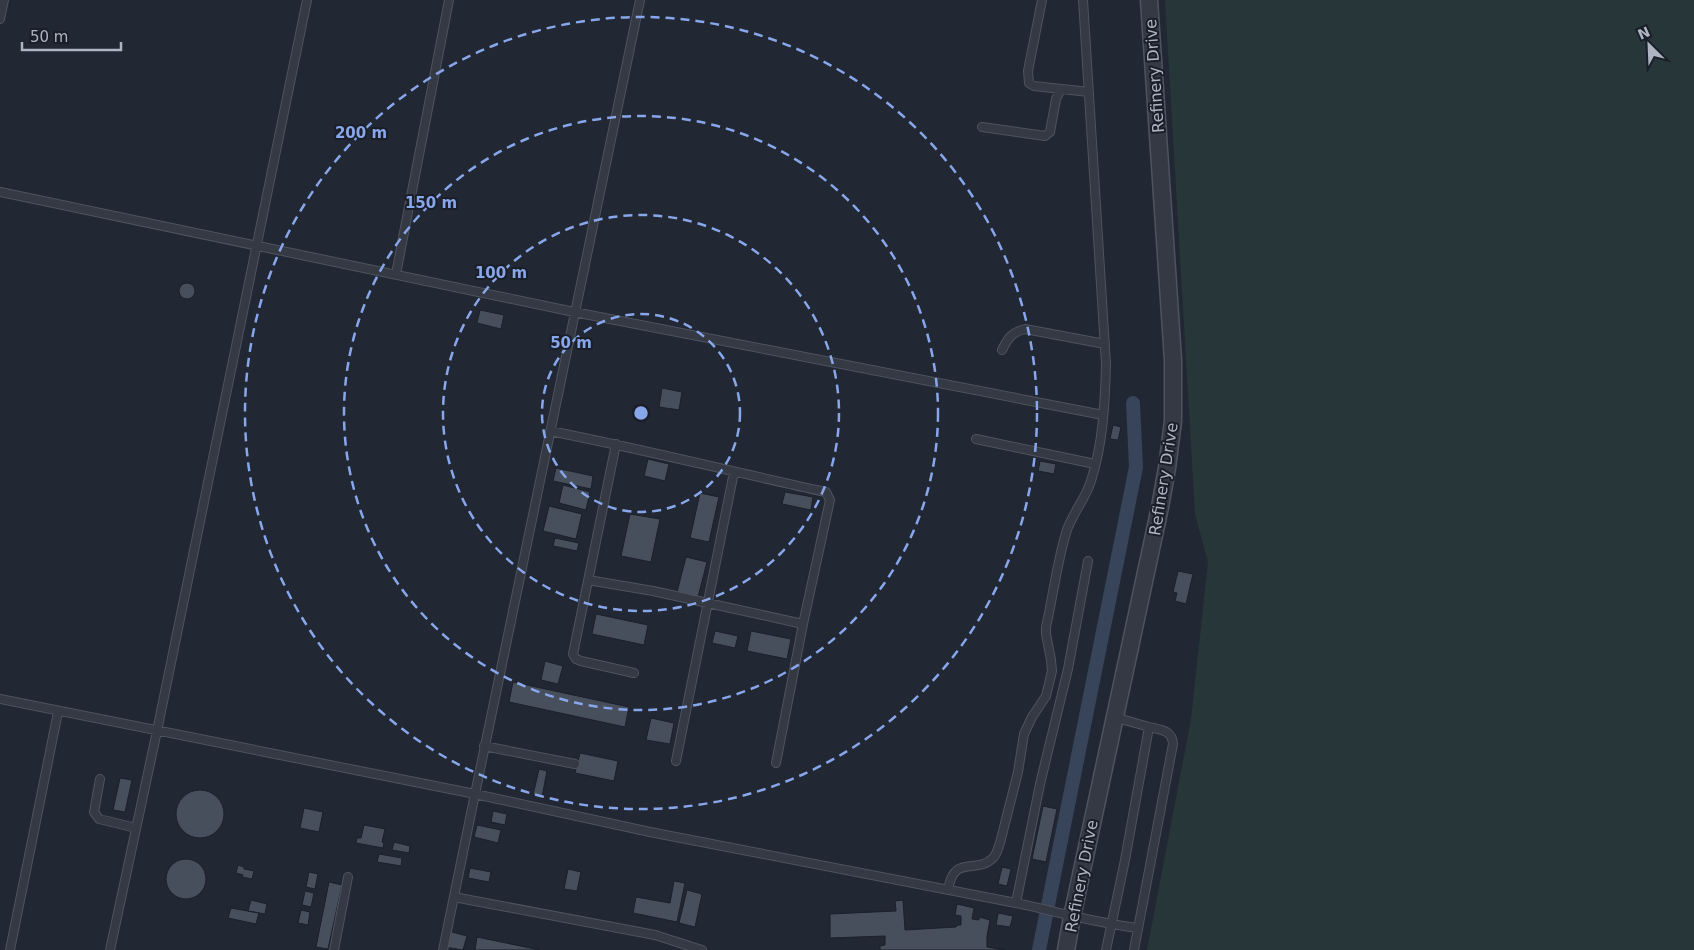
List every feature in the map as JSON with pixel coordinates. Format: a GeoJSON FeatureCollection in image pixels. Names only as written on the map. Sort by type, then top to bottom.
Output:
{"type":"FeatureCollection","features":[{"type":"Feature","properties":{"kind":"street","name":"Refinery Drive"},"geometry":{"type":"LineString","coordinates":[[1066,950],[1066,916],[1114,717],[1160,507],[1173,421],[1173,360],[1149,0]]}},
{"type":"Feature","properties":{"kind":"lane"},"geometry":{"type":"LineString","coordinates":[[0,19],[4,0]]}},
{"type":"Feature","properties":{"kind":"lane"},"geometry":{"type":"LineString","coordinates":[[110,950],[157,731],[307,0]]}},
{"type":"Feature","properties":{"kind":"lane"},"geometry":{"type":"LineString","coordinates":[[396,274],[449,0]]}},
{"type":"Feature","properties":{"kind":"lane"},"geometry":{"type":"LineString","coordinates":[[443,950],[640,0]]}},
{"type":"Feature","properties":{"kind":"lane"},"geometry":{"type":"LineString","coordinates":[[1042,0],[1028,71],[1028,79],[1031,85],[1089,92]]}},
{"type":"Feature","properties":{"kind":"lane"},"geometry":{"type":"LineString","coordinates":[[948,890],[953,874],[964,867],[989,861],[998,849],[1018,772],[1024,734],[1032,717],[1046,696],[1052,671],[1046,627],[1067,530],[1092,480],[1095,464],[1105,387],[1105,344],[1083,0]]}},
{"type":"Feature","properties":{"kind":"lane"},"geometry":{"type":"LineString","coordinates":[[982,127],[1045,136],[1050,132],[1056,99],[1061,89]]}},
{"type":"Feature","properties":{"kind":"lane"},"geometry":{"type":"LineString","coordinates":[[0,192],[574,312],[1102,415]]}},
{"type":"Feature","properties":{"kind":"lane"},"geometry":{"type":"LineString","coordinates":[[1002,350],[1012,333],[1025,329],[1105,344]]}},
{"type":"Feature","properties":{"kind":"lane"},"geometry":{"type":"LineString","coordinates":[[550,430],[826,492],[829,496],[776,763]]}},
{"type":"Feature","properties":{"kind":"lane"},"geometry":{"type":"LineString","coordinates":[[976,439],[1095,464]]}},
{"type":"Feature","properties":{"kind":"lane"},"geometry":{"type":"LineString","coordinates":[[616,444],[574,648],[574,657],[581,661],[634,673]]}},
{"type":"Feature","properties":{"kind":"lane"},"geometry":{"type":"LineString","coordinates":[[676,762],[734,472]]}},
{"type":"Feature","properties":{"kind":"lane"},"geometry":{"type":"LineString","coordinates":[[1016,904],[1040,784],[1068,669],[1088,560]]}},
{"type":"Feature","properties":{"kind":"lane"},"geometry":{"type":"LineString","coordinates":[[588,580],[652,591],[803,624]]}},
{"type":"Feature","properties":{"kind":"lane"},"geometry":{"type":"LineString","coordinates":[[0,700],[475,794],[650,832],[1031,906],[1066,916],[1138,928]]}},
{"type":"Feature","properties":{"kind":"lane"},"geometry":{"type":"LineString","coordinates":[[10,950],[58,712]]}},
{"type":"Feature","properties":{"kind":"lane"},"geometry":{"type":"LineString","coordinates":[[1114,717],[1170,733],[1173,738],[1134,950]]}},
{"type":"Feature","properties":{"kind":"lane"},"geometry":{"type":"LineString","coordinates":[[1106,950],[1150,727]]}},
{"type":"Feature","properties":{"kind":"lane"},"geometry":{"type":"LineString","coordinates":[[484,746],[576,764]]}},
{"type":"Feature","properties":{"kind":"lane"},"geometry":{"type":"LineString","coordinates":[[100,779],[94,812],[96,815],[99,819],[136,828]]}},
{"type":"Feature","properties":{"kind":"lane"},"geometry":{"type":"LineString","coordinates":[[334,950],[348,876]]}},
{"type":"Feature","properties":{"kind":"lane"},"geometry":{"type":"LineString","coordinates":[[454,896],[654,935],[702,950]]}},
{"type":"Feature","properties":{"kind":"shaded area"},"geometry":{"type":"Polygon","coordinates":[[[1165,0],[1694,0],[1694,950],[1147,950],[1191,719],[1208,562],[1195,514],[1165,0]]]}},
{"type":"Feature","properties":{"kind":"building"},"geometry":{"type":"Polygon","coordinates":[[[187,283],[195,291],[187,299],[179,291],[187,283]]]}},
{"type":"Feature","properties":{"kind":"building"},"geometry":{"type":"Polygon","coordinates":[[[480,310],[504,315],[501,329],[477,323],[480,310]]]}},
{"type":"Feature","properties":{"kind":"building"},"geometry":{"type":"Polygon","coordinates":[[[662,388],[682,392],[679,410],[659,407],[662,388]]]}},
{"type":"Feature","properties":{"kind":"building"},"geometry":{"type":"Polygon","coordinates":[[[1113,425],[1121,427],[1118,440],[1110,439],[1113,425]]]}},
{"type":"Feature","properties":{"kind":"building"},"geometry":{"type":"Polygon","coordinates":[[[648,459],[669,464],[665,481],[644,476],[648,459]]]}},
{"type":"Feature","properties":{"kind":"building"},"geometry":{"type":"Polygon","coordinates":[[[1040,461],[1056,464],[1054,474],[1038,471],[1040,461]]]}},
{"type":"Feature","properties":{"kind":"building"},"geometry":{"type":"Polygon","coordinates":[[[556,468],[593,476],[591,489],[553,481],[556,468]]]}},
{"type":"Feature","properties":{"kind":"building"},"geometry":{"type":"Polygon","coordinates":[[[563,485],[590,492],[586,510],[559,503],[563,485]]]}},
{"type":"Feature","properties":{"kind":"building"},"geometry":{"type":"Polygon","coordinates":[[[785,492],[813,497],[811,510],[782,504],[785,492]]]}},
{"type":"Feature","properties":{"kind":"building"},"geometry":{"type":"Polygon","coordinates":[[[700,493],[719,497],[709,542],[690,538],[700,493]]]}},
{"type":"Feature","properties":{"kind":"building"},"geometry":{"type":"Polygon","coordinates":[[[549,506],[582,514],[576,539],[543,531],[549,506]]]}},
{"type":"Feature","properties":{"kind":"building"},"geometry":{"type":"Polygon","coordinates":[[[630,514],[660,519],[651,562],[621,556],[630,514]]]}},
{"type":"Feature","properties":{"kind":"building"},"geometry":{"type":"Polygon","coordinates":[[[555,538],[579,543],[577,551],[553,546],[555,538]]]}},
{"type":"Feature","properties":{"kind":"building"},"geometry":{"type":"Polygon","coordinates":[[[686,557],[707,562],[698,597],[677,592],[686,557]]]}},
{"type":"Feature","properties":{"kind":"building"},"geometry":{"type":"Polygon","coordinates":[[[1178,571],[1193,574],[1186,604],[1175,601],[1177,593],[1173,592],[1178,571]]]}},
{"type":"Feature","properties":{"kind":"building"},"geometry":{"type":"Polygon","coordinates":[[[596,614],[648,625],[644,645],[592,634],[596,614]]]}},
{"type":"Feature","properties":{"kind":"building"},"geometry":{"type":"Polygon","coordinates":[[[715,631],[738,636],[735,648],[712,643],[715,631]]]}},
{"type":"Feature","properties":{"kind":"building"},"geometry":{"type":"Polygon","coordinates":[[[751,631],[791,639],[787,659],[747,651],[751,631]]]}},
{"type":"Feature","properties":{"kind":"building"},"geometry":{"type":"Polygon","coordinates":[[[545,661],[563,666],[558,684],[541,680],[545,661]]]}},
{"type":"Feature","properties":{"kind":"building"},"geometry":{"type":"Polygon","coordinates":[[[513,682],[629,707],[625,727],[509,702],[513,682]]]}},
{"type":"Feature","properties":{"kind":"building"},"geometry":{"type":"Polygon","coordinates":[[[651,718],[674,723],[670,744],[646,740],[651,718]]]}},
{"type":"Feature","properties":{"kind":"building"},"geometry":{"type":"Polygon","coordinates":[[[580,753],[618,761],[614,781],[575,773],[580,753]]]}},
{"type":"Feature","properties":{"kind":"building"},"geometry":{"type":"Polygon","coordinates":[[[539,769],[547,771],[542,797],[533,795],[539,769]]]}},
{"type":"Feature","properties":{"kind":"building"},"geometry":{"type":"Polygon","coordinates":[[[120,778],[132,780],[125,812],[113,810],[120,778]]]}},
{"type":"Feature","properties":{"kind":"building"},"geometry":{"type":"Polygon","coordinates":[[[195,790],[205,790],[217,797],[224,809],[224,819],[217,831],[205,838],[195,838],[187,834],[180,827],[176,819],[176,809],[180,801],[187,794],[195,790]]]}},
{"type":"Feature","properties":{"kind":"building"},"geometry":{"type":"Polygon","coordinates":[[[1043,806],[1057,809],[1046,862],[1032,859],[1043,806]]]}},
{"type":"Feature","properties":{"kind":"building"},"geometry":{"type":"Polygon","coordinates":[[[304,808],[323,812],[319,832],[300,828],[304,808]]]}},
{"type":"Feature","properties":{"kind":"building"},"geometry":{"type":"Polygon","coordinates":[[[493,811],[507,814],[505,825],[491,822],[493,811]]]}},
{"type":"Feature","properties":{"kind":"building"},"geometry":{"type":"Polygon","coordinates":[[[364,825],[385,829],[382,842],[384,843],[383,848],[356,843],[357,838],[361,838],[364,825]]]}},
{"type":"Feature","properties":{"kind":"building"},"geometry":{"type":"Polygon","coordinates":[[[477,825],[501,830],[498,843],[474,837],[477,825]]]}},
{"type":"Feature","properties":{"kind":"building"},"geometry":{"type":"Polygon","coordinates":[[[394,842],[410,846],[409,853],[392,850],[394,842]]]}},
{"type":"Feature","properties":{"kind":"building"},"geometry":{"type":"Polygon","coordinates":[[[379,854],[402,858],[401,866],[377,862],[379,854]]]}},
{"type":"Feature","properties":{"kind":"building"},"geometry":{"type":"Polygon","coordinates":[[[186,859],[200,865],[206,879],[200,893],[186,899],[172,893],[166,879],[172,865],[186,859]]]}},
{"type":"Feature","properties":{"kind":"building"},"geometry":{"type":"Polygon","coordinates":[[[238,865],[244,867],[244,869],[254,871],[252,879],[242,877],[243,875],[236,873],[238,865]]]}},
{"type":"Feature","properties":{"kind":"building"},"geometry":{"type":"Polygon","coordinates":[[[1002,867],[1011,869],[1007,886],[998,884],[1002,867]]]}},
{"type":"Feature","properties":{"kind":"building"},"geometry":{"type":"Polygon","coordinates":[[[470,868],[491,872],[489,882],[468,878],[470,868]]]}},
{"type":"Feature","properties":{"kind":"building"},"geometry":{"type":"Polygon","coordinates":[[[568,869],[581,872],[577,891],[564,889],[568,869]]]}},
{"type":"Feature","properties":{"kind":"building"},"geometry":{"type":"Polygon","coordinates":[[[309,872],[318,874],[315,889],[306,887],[309,872]]]}},
{"type":"Feature","properties":{"kind":"building"},"geometry":{"type":"Polygon","coordinates":[[[674,881],[685,883],[677,922],[633,913],[636,897],[670,903],[674,881]]]}},
{"type":"Feature","properties":{"kind":"building"},"geometry":{"type":"Polygon","coordinates":[[[329,882],[342,885],[328,949],[316,947],[329,882]]]}},
{"type":"Feature","properties":{"kind":"building"},"geometry":{"type":"Polygon","coordinates":[[[687,890],[702,894],[695,927],[679,923],[687,890]]]}},
{"type":"Feature","properties":{"kind":"building"},"geometry":{"type":"Polygon","coordinates":[[[305,891],[314,893],[311,907],[302,905],[305,891]]]}},
{"type":"Feature","properties":{"kind":"building"},"geometry":{"type":"Polygon","coordinates":[[[251,900],[267,904],[265,914],[248,911],[251,900]]]}},
{"type":"Feature","properties":{"kind":"building"},"geometry":{"type":"Polygon","coordinates":[[[903,900],[905,930],[956,927],[961,925],[961,916],[955,915],[957,904],[974,908],[972,919],[979,920],[979,917],[990,920],[987,947],[1005,950],[880,950],[880,946],[885,945],[885,936],[830,938],[830,914],[896,911],[895,901],[903,900]]]}},
{"type":"Feature","properties":{"kind":"building"},"geometry":{"type":"Polygon","coordinates":[[[231,908],[259,913],[256,924],[228,918],[231,908]]]}},
{"type":"Feature","properties":{"kind":"building"},"geometry":{"type":"Polygon","coordinates":[[[301,910],[310,912],[308,925],[298,923],[301,910]]]}},
{"type":"Feature","properties":{"kind":"building"},"geometry":{"type":"Polygon","coordinates":[[[998,913],[1013,916],[1010,927],[996,925],[998,913]]]}},
{"type":"Feature","properties":{"kind":"building"},"geometry":{"type":"Polygon","coordinates":[[[448,931],[467,936],[463,950],[444,947],[448,931]]]}},
{"type":"Feature","properties":{"kind":"building"},"geometry":{"type":"Polygon","coordinates":[[[477,937],[540,950],[475,950],[477,937]]]}},
{"type":"Feature","properties":{"kind":"waterway"},"geometry":{"type":"LineString","coordinates":[[1039,950],[1136,467],[1133,403]]}}]}
